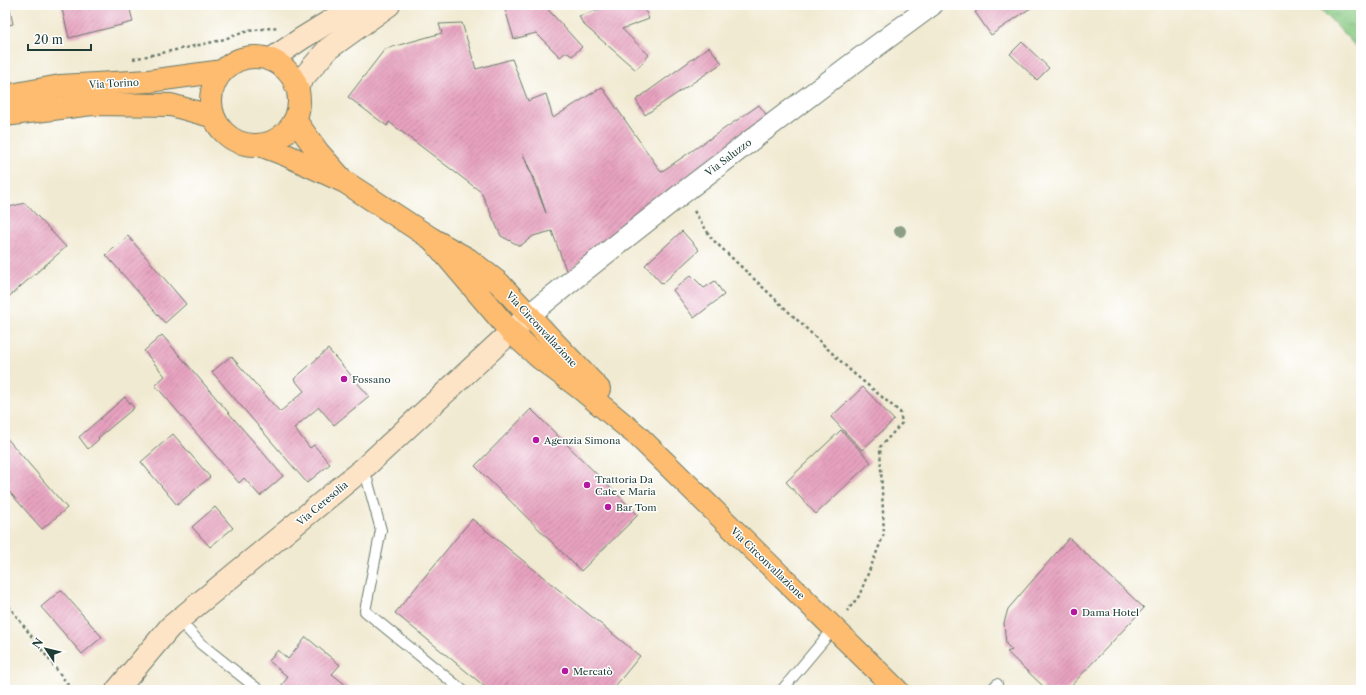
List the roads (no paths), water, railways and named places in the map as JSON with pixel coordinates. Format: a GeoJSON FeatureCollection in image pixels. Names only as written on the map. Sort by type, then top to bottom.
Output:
{"type":"FeatureCollection","features":[{"type":"Feature","properties":{"kind":"main road"},"geometry":{"type":"LineString","coordinates":[[270,60],[300,39],[356,5]]}},
{"type":"Feature","properties":{"kind":"main road"},"geometry":{"type":"LineString","coordinates":[[296,86],[328,49],[389,5]]}},
{"type":"Feature","properties":{"kind":"main road"},"geometry":{"type":"LineString","coordinates":[[258,57],[270,60],[282,66],[290,74],[296,86],[299,97],[295,120],[286,132],[274,141],[260,145],[246,144],[232,139],[221,130],[214,118],[211,105],[211,93],[216,81],[223,71],[233,63],[245,58],[258,57]]}},
{"type":"Feature","properties":{"kind":"main road","name":"Via Torino"},"geometry":{"type":"LineString","coordinates":[[5,96],[60,86],[149,81],[223,71]]}},
{"type":"Feature","properties":{"kind":"main road","name":"Via Torino"},"geometry":{"type":"LineString","coordinates":[[5,115],[92,104],[171,105],[214,118]]}},
{"type":"Feature","properties":{"kind":"main road","name":"Via Circonvallazione"},"geometry":{"type":"LineString","coordinates":[[295,120],[318,152],[345,182]]}},
{"type":"Feature","properties":{"kind":"main road","name":"Via Circonvallazione"},"geometry":{"type":"LineString","coordinates":[[260,145],[286,155],[345,182],[432,239],[468,259],[499,283],[608,398],[638,436]]}},
{"type":"Feature","properties":{"kind":"main road","name":"Via Circonvallazione"},"geometry":{"type":"LineString","coordinates":[[432,239],[454,263],[510,331],[541,359],[581,389],[638,436],[898,690]]}},
{"type":"Feature","properties":{"kind":"main road","name":"Via Ceresolia"},"geometry":{"type":"LineString","coordinates":[[117,690],[170,627],[364,468],[529,315]]}},
{"type":"Feature","properties":{"kind":"street","name":"Via Saluzzo"},"geometry":{"type":"LineString","coordinates":[[529,315],[681,192],[845,68],[932,5]]}},
{"type":"Feature","properties":{"kind":"lane"},"geometry":{"type":"LineString","coordinates":[[364,468],[381,530],[365,611],[462,690]]}},
{"type":"Feature","properties":{"kind":"lane"},"geometry":{"type":"LineString","coordinates":[[179,620],[201,644],[259,690]]}},
{"type":"Feature","properties":{"kind":"lane"},"geometry":{"type":"LineString","coordinates":[[782,690],[834,628]]}},
{"type":"Feature","properties":{"kind":"place","name":"Fossano"},"geometry":{"type":"Point","coordinates":[344,379]}},
{"type":"Feature","properties":{"kind":"place","name":"Agenzia Simona"},"geometry":{"type":"Point","coordinates":[536,440]}},
{"type":"Feature","properties":{"kind":"place","name":"Trattoria Da Cate e Maria"},"geometry":{"type":"Point","coordinates":[587,485]}},
{"type":"Feature","properties":{"kind":"place","name":"Bar Tom"},"geometry":{"type":"Point","coordinates":[608,507]}},
{"type":"Feature","properties":{"kind":"place","name":"Dama Hotel"},"geometry":{"type":"Point","coordinates":[1074,612]}},
{"type":"Feature","properties":{"kind":"place","name":"Mercatò"},"geometry":{"type":"Point","coordinates":[565,671]}}]}
